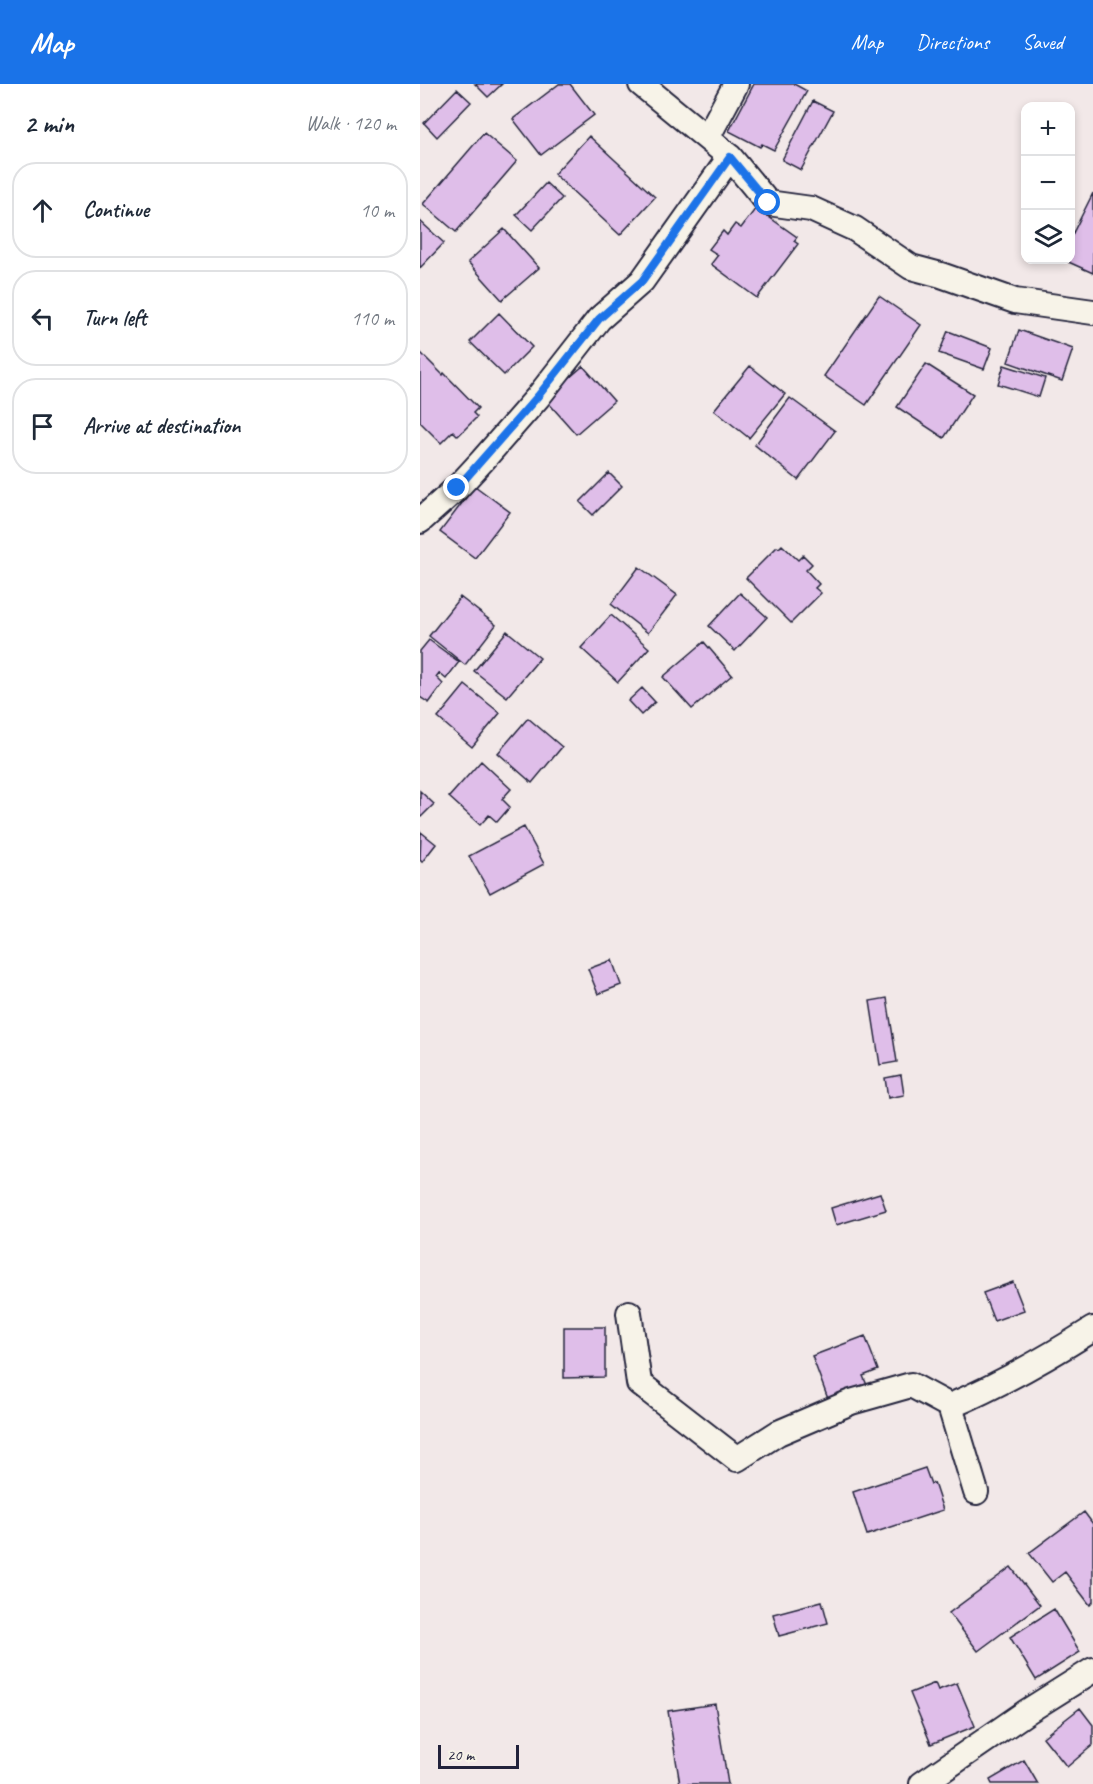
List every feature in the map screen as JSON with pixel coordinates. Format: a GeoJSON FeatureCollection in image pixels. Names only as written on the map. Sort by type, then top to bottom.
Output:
{"type":"FeatureCollection","features":[{"type":"Feature","properties":{"kind":"street"},"geometry":{"type":"LineString","coordinates":[[641,84],[730,157],[768,203],[811,209],[855,229],[911,267],[1015,301],[1093,312]]}},
{"type":"Feature","properties":{"kind":"street"},"geometry":{"type":"LineString","coordinates":[[707,138],[736,84]]}},
{"type":"Feature","properties":{"kind":"street"},"geometry":{"type":"LineString","coordinates":[[420,521],[457,488],[482,461],[538,396],[599,319],[642,281],[730,157]]}},
{"type":"Feature","properties":{"kind":"street"},"geometry":{"type":"LineString","coordinates":[[629,1313],[639,1383],[737,1459],[778,1432],[851,1402],[911,1385],[950,1406],[976,1492]]}},
{"type":"Feature","properties":{"kind":"street"},"geometry":{"type":"LineString","coordinates":[[950,1406],[983,1392],[1052,1355],[1093,1329]]}},
{"type":"Feature","properties":{"kind":"street"},"geometry":{"type":"LineString","coordinates":[[922,1784],[1028,1711],[1093,1670]]}},
{"type":"Feature","properties":{"kind":"building"},"geometry":{"type":"Polygon","coordinates":[[[475,84],[502,84],[488,97],[475,84]]]}},
{"type":"Feature","properties":{"kind":"building"},"geometry":{"type":"Polygon","coordinates":[[[559,84],[570,84],[594,115],[541,155],[513,119],[559,84]]]}},
{"type":"Feature","properties":{"kind":"building"},"geometry":{"type":"Polygon","coordinates":[[[754,84],[794,84],[807,91],[774,150],[762,144],[760,147],[729,131],[754,84]]]}},
{"type":"Feature","properties":{"kind":"building"},"geometry":{"type":"Polygon","coordinates":[[[457,89],[471,102],[437,137],[424,123],[457,89]]]}},
{"type":"Feature","properties":{"kind":"building"},"geometry":{"type":"Polygon","coordinates":[[[813,101],[833,111],[801,170],[782,160],[813,101]]]}},
{"type":"Feature","properties":{"kind":"building"},"geometry":{"type":"Polygon","coordinates":[[[484,133],[517,161],[456,232],[423,204],[484,133]]]}},
{"type":"Feature","properties":{"kind":"building"},"geometry":{"type":"Polygon","coordinates":[[[589,136],[655,197],[620,235],[554,174],[589,136]]]}},
{"type":"Feature","properties":{"kind":"building"},"geometry":{"type":"Polygon","coordinates":[[[546,183],[562,198],[532,230],[516,215],[546,183]]]}},
{"type":"Feature","properties":{"kind":"building"},"geometry":{"type":"Polygon","coordinates":[[[1093,193],[1093,273],[1073,264],[1075,264],[1075,229],[1093,193]]]}},
{"type":"Feature","properties":{"kind":"building"},"geometry":{"type":"Polygon","coordinates":[[[756,208],[797,237],[794,241],[798,244],[757,298],[711,264],[718,255],[709,249],[723,231],[727,235],[735,224],[741,228],[756,208]]]}},
{"type":"Feature","properties":{"kind":"building"},"geometry":{"type":"Polygon","coordinates":[[[420,221],[444,243],[420,268],[420,221]]]}},
{"type":"Feature","properties":{"kind":"building"},"geometry":{"type":"Polygon","coordinates":[[[504,229],[539,268],[502,300],[468,262],[504,229]]]}},
{"type":"Feature","properties":{"kind":"building"},"geometry":{"type":"Polygon","coordinates":[[[879,296],[921,325],[866,405],[824,376],[879,296]]]}},
{"type":"Feature","properties":{"kind":"building"},"geometry":{"type":"Polygon","coordinates":[[[499,313],[532,347],[504,375],[470,342],[499,313]]]}},
{"type":"Feature","properties":{"kind":"building"},"geometry":{"type":"Polygon","coordinates":[[[1019,330],[1073,349],[1062,381],[1008,362],[1019,330]]]}},
{"type":"Feature","properties":{"kind":"building"},"geometry":{"type":"Polygon","coordinates":[[[948,331],[992,348],[984,369],[939,353],[948,331]]]}},
{"type":"Feature","properties":{"kind":"building"},"geometry":{"type":"Polygon","coordinates":[[[420,352],[478,408],[473,413],[477,417],[458,436],[453,431],[441,443],[420,422],[420,352]]]}},
{"type":"Feature","properties":{"kind":"building"},"geometry":{"type":"Polygon","coordinates":[[[926,364],[973,394],[944,438],[897,407],[926,364]]]}},
{"type":"Feature","properties":{"kind":"building"},"geometry":{"type":"Polygon","coordinates":[[[1004,365],[1045,378],[1039,397],[998,384],[1004,365]]]}},
{"type":"Feature","properties":{"kind":"building"},"geometry":{"type":"Polygon","coordinates":[[[583,366],[614,401],[576,434],[545,399],[583,366]]]}},
{"type":"Feature","properties":{"kind":"building"},"geometry":{"type":"Polygon","coordinates":[[[750,366],[785,394],[749,438],[714,410],[750,366]]]}},
{"type":"Feature","properties":{"kind":"building"},"geometry":{"type":"Polygon","coordinates":[[[790,398],[835,431],[798,480],[755,445],[790,398]]]}},
{"type":"Feature","properties":{"kind":"building"},"geometry":{"type":"Polygon","coordinates":[[[609,473],[622,486],[593,515],[580,502],[609,473]]]}},
{"type":"Feature","properties":{"kind":"building"},"geometry":{"type":"Polygon","coordinates":[[[475,486],[510,512],[475,558],[440,532],[475,486]]]}},
{"type":"Feature","properties":{"kind":"building"},"geometry":{"type":"Polygon","coordinates":[[[782,545],[798,560],[803,555],[812,564],[806,570],[819,584],[815,588],[821,593],[791,623],[746,578],[777,547],[782,545]]]}},
{"type":"Feature","properties":{"kind":"building"},"geometry":{"type":"Polygon","coordinates":[[[639,567],[677,595],[648,633],[611,604],[639,567]]]}},
{"type":"Feature","properties":{"kind":"building"},"geometry":{"type":"Polygon","coordinates":[[[740,593],[767,617],[735,651],[709,626],[740,593]]]}},
{"type":"Feature","properties":{"kind":"building"},"geometry":{"type":"Polygon","coordinates":[[[460,597],[496,625],[465,665],[429,636],[460,597]]]}},
{"type":"Feature","properties":{"kind":"building"},"geometry":{"type":"Polygon","coordinates":[[[611,615],[649,648],[618,682],[581,648],[611,615]]]}},
{"type":"Feature","properties":{"kind":"building"},"geometry":{"type":"Polygon","coordinates":[[[507,631],[540,658],[507,697],[474,671],[507,631]]]}},
{"type":"Feature","properties":{"kind":"building"},"geometry":{"type":"Polygon","coordinates":[[[429,640],[459,662],[446,679],[439,673],[436,677],[443,684],[429,703],[420,697],[420,651],[429,640]]]}},
{"type":"Feature","properties":{"kind":"building"},"geometry":{"type":"Polygon","coordinates":[[[704,642],[732,675],[692,709],[663,677],[704,642]]]}},
{"type":"Feature","properties":{"kind":"building"},"geometry":{"type":"Polygon","coordinates":[[[465,685],[500,713],[472,747],[438,718],[465,685]]]}},
{"type":"Feature","properties":{"kind":"building"},"geometry":{"type":"Polygon","coordinates":[[[642,688],[655,702],[641,715],[628,701],[642,688]]]}},
{"type":"Feature","properties":{"kind":"building"},"geometry":{"type":"Polygon","coordinates":[[[528,718],[562,747],[532,783],[498,753],[528,718]]]}},
{"type":"Feature","properties":{"kind":"building"},"geometry":{"type":"Polygon","coordinates":[[[481,761],[511,789],[502,799],[510,807],[497,822],[489,815],[480,825],[449,797],[481,761]]]}},
{"type":"Feature","properties":{"kind":"building"},"geometry":{"type":"Polygon","coordinates":[[[420,791],[434,804],[420,818],[420,791]]]}},
{"type":"Feature","properties":{"kind":"building"},"geometry":{"type":"Polygon","coordinates":[[[524,827],[544,864],[490,893],[469,856],[524,827]]]}},
{"type":"Feature","properties":{"kind":"building"},"geometry":{"type":"Polygon","coordinates":[[[421,832],[436,844],[422,862],[420,860],[421,832]]]}},
{"type":"Feature","properties":{"kind":"building"},"geometry":{"type":"Polygon","coordinates":[[[612,960],[621,985],[598,994],[588,969],[612,960]]]}},
{"type":"Feature","properties":{"kind":"building"},"geometry":{"type":"Polygon","coordinates":[[[887,998],[897,1062],[880,1065],[870,1001],[887,998]]]}},
{"type":"Feature","properties":{"kind":"building"},"geometry":{"type":"Polygon","coordinates":[[[901,1075],[904,1095],[888,1098],[885,1078],[901,1075]]]}},
{"type":"Feature","properties":{"kind":"building"},"geometry":{"type":"Polygon","coordinates":[[[880,1193],[886,1210],[836,1225],[831,1208],[880,1193]]]}},
{"type":"Feature","properties":{"kind":"building"},"geometry":{"type":"Polygon","coordinates":[[[1013,1282],[1024,1310],[994,1321],[983,1293],[1013,1282]]]}},
{"type":"Feature","properties":{"kind":"building"},"geometry":{"type":"Polygon","coordinates":[[[564,1327],[605,1327],[605,1377],[564,1378],[564,1327]]]}},
{"type":"Feature","properties":{"kind":"building"},"geometry":{"type":"Polygon","coordinates":[[[865,1336],[878,1370],[863,1376],[867,1385],[828,1399],[812,1356],[865,1336]]]}},
{"type":"Feature","properties":{"kind":"building"},"geometry":{"type":"Polygon","coordinates":[[[925,1468],[931,1484],[934,1483],[943,1510],[867,1535],[853,1492],[925,1468]]]}},
{"type":"Feature","properties":{"kind":"building"},"geometry":{"type":"Polygon","coordinates":[[[1084,1512],[1093,1524],[1093,1602],[1090,1605],[1065,1572],[1052,1582],[1029,1553],[1084,1512]]]}},
{"type":"Feature","properties":{"kind":"building"},"geometry":{"type":"Polygon","coordinates":[[[1011,1567],[1040,1605],[978,1651],[949,1613],[1011,1567]]]}},
{"type":"Feature","properties":{"kind":"building"},"geometry":{"type":"Polygon","coordinates":[[[822,1601],[828,1623],[779,1636],[773,1614],[822,1601]]]}},
{"type":"Feature","properties":{"kind":"building"},"geometry":{"type":"Polygon","coordinates":[[[1054,1609],[1080,1652],[1036,1680],[1010,1637],[1054,1609]]]}},
{"type":"Feature","properties":{"kind":"building"},"geometry":{"type":"Polygon","coordinates":[[[935,1683],[938,1690],[957,1683],[975,1726],[931,1744],[910,1693],[935,1683]]]}},
{"type":"Feature","properties":{"kind":"building"},"geometry":{"type":"Polygon","coordinates":[[[715,1704],[728,1784],[680,1784],[668,1711],[715,1704]]]}},
{"type":"Feature","properties":{"kind":"building"},"geometry":{"type":"Polygon","coordinates":[[[1080,1708],[1093,1725],[1093,1745],[1067,1767],[1043,1737],[1080,1708]]]}},
{"type":"Feature","properties":{"kind":"building"},"geometry":{"type":"Polygon","coordinates":[[[1024,1760],[1038,1784],[992,1784],[990,1780],[1024,1760]]]}},
{"type":"Feature","properties":{"kind":"route"},"geometry":{"type":"LineString","coordinates":[[457,488],[538,396],[599,319],[642,281],[730,157],[768,203]]}}]}
